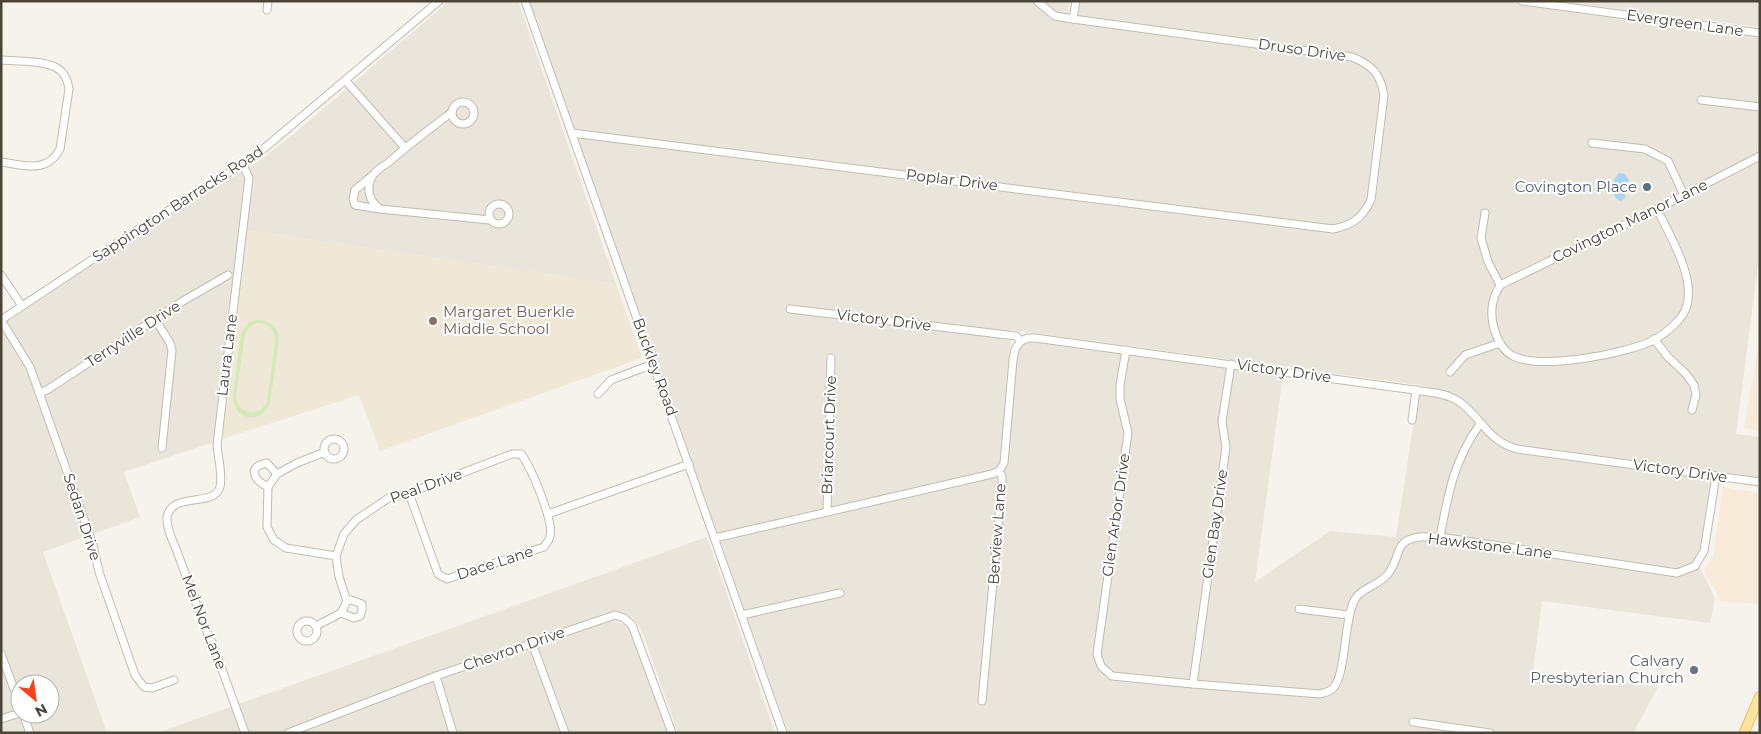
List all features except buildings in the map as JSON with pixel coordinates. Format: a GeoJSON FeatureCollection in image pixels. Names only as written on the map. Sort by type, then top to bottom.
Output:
{"type":"FeatureCollection","features":[{"type":"Feature","properties":{"kind":"main road"},"geometry":{"type":"LineString","coordinates":[[1744,733],[1760,696]]}},
{"type":"Feature","properties":{"kind":"street"},"geometry":{"type":"LineString","coordinates":[[267,10],[268,1]]}},
{"type":"Feature","properties":{"kind":"street","name":"Sappington Barracks Road"},"geometry":{"type":"LineString","coordinates":[[1,320],[268,146],[439,1]]}},
{"type":"Feature","properties":{"kind":"street","name":"Buckley Road"},"geometry":{"type":"LineString","coordinates":[[525,1],[783,733]]}},
{"type":"Feature","properties":{"kind":"street","name":"Druso Drive"},"geometry":{"type":"LineString","coordinates":[[1037,1],[1056,16],[1352,57],[1364,62],[1375,70],[1382,82],[1384,95],[1371,200],[1364,212],[1356,220],[1346,226],[1333,229]]}},
{"type":"Feature","properties":{"kind":"street"},"geometry":{"type":"LineString","coordinates":[[1073,19],[1076,1]]}},
{"type":"Feature","properties":{"kind":"street","name":"Evergreen Lane"},"geometry":{"type":"LineString","coordinates":[[1522,1],[1760,33]]}},
{"type":"Feature","properties":{"kind":"street"},"geometry":{"type":"LineString","coordinates":[[1,60],[52,65],[61,71],[67,79],[69,89],[60,149],[56,158],[41,166],[1,162]]}},
{"type":"Feature","properties":{"kind":"street"},"geometry":{"type":"LineString","coordinates":[[346,81],[405,148]]}},
{"type":"Feature","properties":{"kind":"street"},"geometry":{"type":"LineString","coordinates":[[1701,100],[1760,108]]}},
{"type":"Feature","properties":{"kind":"street"},"geometry":{"type":"LineString","coordinates":[[452,112],[373,175],[356,190],[352,198],[355,205],[380,209],[490,220]]}},
{"type":"Feature","properties":{"kind":"street","name":"Poplar Drive"},"geometry":{"type":"LineString","coordinates":[[572,133],[1333,229]]}},
{"type":"Feature","properties":{"kind":"street"},"geometry":{"type":"LineString","coordinates":[[1592,143],[1645,149],[1668,161],[1684,195]]}},
{"type":"Feature","properties":{"kind":"street","name":"Covington Manor Lane"},"geometry":{"type":"LineString","coordinates":[[1500,285],[1657,209],[1759,153]]}},
{"type":"Feature","properties":{"kind":"street","name":"Laura Lane"},"geometry":{"type":"LineString","coordinates":[[170,512],[176,505],[211,496],[220,489],[221,481],[217,445],[249,178],[243,164]]}},
{"type":"Feature","properties":{"kind":"street"},"geometry":{"type":"LineString","coordinates":[[373,175],[368,188],[373,204],[380,209]]}},
{"type":"Feature","properties":{"kind":"street"},"geometry":{"type":"LineString","coordinates":[[1485,213],[1481,238],[1488,262],[1500,285],[1493,302],[1491,320],[1500,344],[1512,356],[1528,360],[1552,361],[1621,352],[1654,339],[1679,320],[1688,305],[1688,289],[1684,265],[1657,209]]}},
{"type":"Feature","properties":{"kind":"street"},"geometry":{"type":"LineString","coordinates":[[1,275],[22,306]]}},
{"type":"Feature","properties":{"kind":"street","name":"Terryville Drive"},"geometry":{"type":"LineString","coordinates":[[40,393],[183,301],[228,275]]}},
{"type":"Feature","properties":{"kind":"street","name":"Victory Drive"},"geometry":{"type":"LineString","coordinates":[[790,309],[975,330],[1016,336],[1020,341],[1036,338],[1436,393],[1454,398],[1462,404],[1480,424],[1506,446],[1760,482]]}},
{"type":"Feature","properties":{"kind":"street"},"geometry":{"type":"LineString","coordinates":[[155,319],[170,342],[172,350],[162,448]]}},
{"type":"Feature","properties":{"kind":"street","name":"Sedan Drive"},"geometry":{"type":"LineString","coordinates":[[1,320],[26,358],[40,393],[93,544],[99,572],[135,675],[144,687],[152,688],[174,680]]}},
{"type":"Feature","properties":{"kind":"street"},"geometry":{"type":"LineString","coordinates":[[1654,339],[1694,385],[1696,395],[1692,410]]}},
{"type":"Feature","properties":{"kind":"street","name":"Berview Lane"},"geometry":{"type":"LineString","coordinates":[[982,701],[1002,484],[1002,476],[998,471],[1004,463],[1013,360],[1015,350],[1020,341]]}},
{"type":"Feature","properties":{"kind":"street"},"geometry":{"type":"LineString","coordinates":[[1450,372],[1466,355],[1500,344]]}},
{"type":"Feature","properties":{"kind":"street","name":"Glen Arbor Drive"},"geometry":{"type":"LineString","coordinates":[[1112,676],[1101,666],[1097,654],[1128,433],[1120,399],[1120,385],[1126,350]]}},
{"type":"Feature","properties":{"kind":"street","name":"Briarcourt Drive"},"geometry":{"type":"LineString","coordinates":[[827,512],[831,358]]}},
{"type":"Feature","properties":{"kind":"street"},"geometry":{"type":"LineString","coordinates":[[598,394],[611,380],[654,364]]}},
{"type":"Feature","properties":{"kind":"street","name":"Glen Bay Drive"},"geometry":{"type":"LineString","coordinates":[[1193,684],[1226,447],[1222,422],[1231,364]]}},
{"type":"Feature","properties":{"kind":"street"},"geometry":{"type":"LineString","coordinates":[[1412,420],[1416,390]]}},
{"type":"Feature","properties":{"kind":"street"},"geometry":{"type":"LineString","coordinates":[[1440,537],[1451,481],[1460,458],[1480,424]]}},
{"type":"Feature","properties":{"kind":"street"},"geometry":{"type":"LineString","coordinates":[[316,626],[341,613],[347,601],[339,577],[336,556],[286,548],[274,540],[267,527],[268,487],[277,474],[297,463],[325,452]]}},
{"type":"Feature","properties":{"kind":"street","name":"Peal Drive"},"geometry":{"type":"LineString","coordinates":[[336,556],[344,534],[356,520],[390,497],[410,494],[512,454],[521,454],[528,462],[548,514]]}},
{"type":"Feature","properties":{"kind":"street"},"geometry":{"type":"LineString","coordinates":[[268,487],[256,479],[254,474],[256,468],[260,464],[268,463],[277,474]]}},
{"type":"Feature","properties":{"kind":"street"},"geometry":{"type":"LineString","coordinates":[[548,514],[689,464]]}},
{"type":"Feature","properties":{"kind":"street"},"geometry":{"type":"LineString","coordinates":[[715,538],[992,474],[998,471]]}},
{"type":"Feature","properties":{"kind":"street","name":"Hawkstone Lane"},"geometry":{"type":"LineString","coordinates":[[1112,676],[1320,694],[1330,691],[1339,680],[1348,615],[1356,597],[1386,577],[1395,565],[1400,547],[1406,541],[1414,537],[1440,537],[1677,573],[1695,566],[1704,551],[1716,476]]}},
{"type":"Feature","properties":{"kind":"street","name":"Dace Lane"},"geometry":{"type":"LineString","coordinates":[[410,494],[438,574],[447,578],[544,547],[551,536],[548,514]]}},
{"type":"Feature","properties":{"kind":"street","name":"Mel Nor Lane"},"geometry":{"type":"LineString","coordinates":[[170,512],[167,519],[169,530],[245,733]]}},
{"type":"Feature","properties":{"kind":"street"},"geometry":{"type":"LineString","coordinates":[[742,616],[840,593]]}},
{"type":"Feature","properties":{"kind":"street"},"geometry":{"type":"LineString","coordinates":[[341,613],[354,618],[360,616],[362,604],[351,600],[347,601]]}},
{"type":"Feature","properties":{"kind":"street"},"geometry":{"type":"LineString","coordinates":[[1298,608],[1348,615]]}},
{"type":"Feature","properties":{"kind":"street","name":"Chevron Drive"},"geometry":{"type":"LineString","coordinates":[[288,733],[436,676],[614,615],[624,618],[632,625],[672,733]]}},
{"type":"Feature","properties":{"kind":"street"},"geometry":{"type":"LineString","coordinates":[[532,643],[565,733]]}},
{"type":"Feature","properties":{"kind":"street"},"geometry":{"type":"LineString","coordinates":[[1,654],[10,678]]}},
{"type":"Feature","properties":{"kind":"street"},"geometry":{"type":"LineString","coordinates":[[436,676],[453,733]]}},
{"type":"Feature","properties":{"kind":"street"},"geometry":{"type":"LineString","coordinates":[[1413,722],[1490,733]]}},
{"type":"Feature","properties":{"kind":"shaded area"},"geometry":{"type":"Polygon","coordinates":[[[449,1],[518,1],[616,284],[246,230],[239,232],[214,442],[124,472],[140,517],[43,552],[107,733],[1,733],[1,325],[165,218],[259,161],[295,133],[449,1]]]}},
{"type":"Feature","properties":{"kind":"shaded area"},"geometry":{"type":"Polygon","coordinates":[[[529,1],[1070,1],[1067,22],[1076,24],[1080,1],[1501,1],[1760,36],[1760,250],[1736,434],[1760,437],[1760,478],[1711,472],[1703,546],[1696,560],[1715,598],[1710,623],[1542,601],[1533,671],[1658,687],[1633,733],[788,733],[529,1]],[[1012,330],[1006,383],[1014,384],[1018,351],[1020,346],[1030,341],[1283,375],[1255,582],[1330,531],[1396,537],[1418,394],[1440,397],[1446,391],[1419,385],[1012,330]]]}},
{"type":"Feature","properties":{"kind":"shaded area"},"geometry":{"type":"Polygon","coordinates":[[[1556,1],[1760,1],[1760,27],[1556,1]]]}},
{"type":"Feature","properties":{"kind":"shaded area","name":"Margaret Buerkle Middle School"},"geometry":{"type":"Polygon","coordinates":[[[246,230],[616,284],[642,358],[380,451],[359,395],[222,439],[246,230]]]}},
{"type":"Feature","properties":{"kind":"shaded area"},"geometry":{"type":"Polygon","coordinates":[[[1760,336],[1760,431],[1744,428],[1760,336]]]}},
{"type":"Feature","properties":{"kind":"shaded area"},"geometry":{"type":"Polygon","coordinates":[[[1723,487],[1760,493],[1760,604],[1721,601],[1704,570],[1713,557],[1723,487]]]}},
{"type":"Feature","properties":{"kind":"shaded area"},"geometry":{"type":"Polygon","coordinates":[[[707,537],[775,733],[678,733],[642,631],[634,618],[616,611],[599,615],[601,623],[613,620],[629,627],[669,733],[157,733],[707,537]]]}},
{"type":"Feature","properties":{"kind":"green space"},"geometry":{"type":"Polygon","coordinates":[[[256,320],[266,321],[273,325],[279,336],[270,403],[266,410],[254,417],[242,415],[237,410],[233,395],[241,333],[248,323],[256,320]],[[261,323],[248,328],[245,334],[236,396],[239,407],[250,413],[261,410],[267,402],[275,341],[272,330],[261,323]]]}},
{"type":"Feature","properties":{"kind":"water"},"geometry":{"type":"Polygon","coordinates":[[[1619,173],[1625,174],[1629,180],[1624,189],[1626,197],[1621,201],[1614,196],[1612,188],[1614,180],[1619,173]]]}},
{"type":"Feature","properties":{"kind":"place","name":"Covington Place"},"geometry":{"type":"Point","coordinates":[1647,187]}},
{"type":"Feature","properties":{"kind":"place","name":"Margaret Buerkle Middle School"},"geometry":{"type":"Point","coordinates":[433,321]}},
{"type":"Feature","properties":{"kind":"place","name":"Calvary Presbyterian Church"},"geometry":{"type":"Point","coordinates":[1694,670]}}]}
